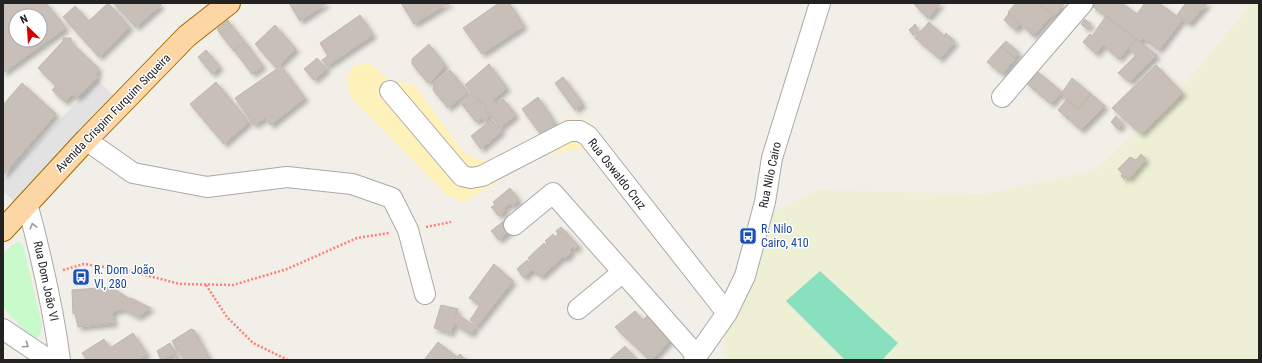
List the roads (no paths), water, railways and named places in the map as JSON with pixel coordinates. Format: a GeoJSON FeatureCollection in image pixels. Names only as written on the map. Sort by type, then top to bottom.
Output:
{"type":"FeatureCollection","features":[{"type":"Feature","properties":{"kind":"main road","name":"Avenida Crispim Furquim Siqueira"},"geometry":{"type":"LineString","coordinates":[[3,230],[86,140],[187,36],[229,3]]}},
{"type":"Feature","properties":{"kind":"street","name":"Rua Nilo Cairo"},"geometry":{"type":"LineString","coordinates":[[696,358],[727,313],[746,276],[765,202],[772,158],[820,3]]}},
{"type":"Feature","properties":{"kind":"street"},"geometry":{"type":"LineString","coordinates":[[1002,97],[1083,3]]}},
{"type":"Feature","properties":{"kind":"street","name":"Rua Oswaldo Cruz"},"geometry":{"type":"LineString","coordinates":[[390,91],[462,176],[471,178],[482,176],[569,131],[580,131],[588,136],[727,313]]}},
{"type":"Feature","properties":{"kind":"street"},"geometry":{"type":"LineString","coordinates":[[86,140],[133,173],[207,186],[287,177],[352,184],[392,198],[408,230],[425,294]]}},
{"type":"Feature","properties":{"kind":"street"},"geometry":{"type":"LineString","coordinates":[[514,225],[553,193],[696,358]]}},
{"type":"Feature","properties":{"kind":"street","name":"Rua Dom João VI"},"geometry":{"type":"LineString","coordinates":[[27,203],[45,275],[54,318],[60,360]]}},
{"type":"Feature","properties":{"kind":"street"},"geometry":{"type":"LineString","coordinates":[[578,310],[623,272]]}},
{"type":"Feature","properties":{"kind":"street"},"geometry":{"type":"LineString","coordinates":[[3,329],[50,360]]}},
{"type":"Feature","properties":{"kind":"place","name":"R. Nilo Cairo, 410"},"geometry":{"type":"Point","coordinates":[748,236]}},
{"type":"Feature","properties":{"kind":"place","name":"R. Dom João VI, 280"},"geometry":{"type":"Point","coordinates":[81,277]}}]}
